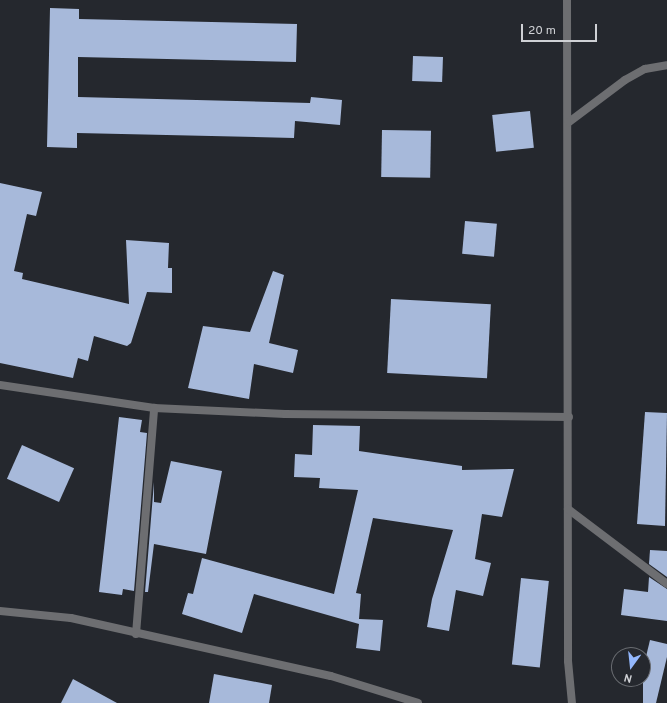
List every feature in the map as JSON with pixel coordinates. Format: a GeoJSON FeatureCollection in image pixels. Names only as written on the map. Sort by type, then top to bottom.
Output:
{"type":"FeatureCollection","features":[{"type":"Feature","properties":{"kind":"street"},"geometry":{"type":"LineString","coordinates":[[567,0],[569,122],[568,662],[572,703]]}},
{"type":"Feature","properties":{"kind":"street"},"geometry":{"type":"LineString","coordinates":[[569,122],[625,80],[645,69],[667,65]]}},
{"type":"Feature","properties":{"kind":"street"},"geometry":{"type":"LineString","coordinates":[[0,385],[154,408],[285,414],[569,417]]}},
{"type":"Feature","properties":{"kind":"street"},"geometry":{"type":"LineString","coordinates":[[136,634],[154,408]]}},
{"type":"Feature","properties":{"kind":"street"},"geometry":{"type":"LineString","coordinates":[[568,509],[667,584]]}},
{"type":"Feature","properties":{"kind":"street"},"geometry":{"type":"LineString","coordinates":[[0,611],[71,618],[136,634],[331,676],[418,703]]}},
{"type":"Feature","properties":{"kind":"building"},"geometry":{"type":"Polygon","coordinates":[[[50,8],[79,9],[79,19],[297,24],[296,62],[78,57],[78,97],[310,103],[311,97],[342,100],[340,125],[295,121],[294,138],[77,133],[77,148],[47,147],[50,8]]]}},
{"type":"Feature","properties":{"kind":"building"},"geometry":{"type":"Polygon","coordinates":[[[413,56],[443,57],[442,82],[412,81],[413,56]]]}},
{"type":"Feature","properties":{"kind":"building"},"geometry":{"type":"Polygon","coordinates":[[[530,111],[534,148],[496,152],[492,115],[530,111]]]}},
{"type":"Feature","properties":{"kind":"building"},"geometry":{"type":"Polygon","coordinates":[[[382,130],[431,131],[430,178],[381,177],[382,130]]]}},
{"type":"Feature","properties":{"kind":"building"},"geometry":{"type":"Polygon","coordinates":[[[0,183],[42,192],[36,216],[27,214],[14,271],[23,273],[22,279],[129,304],[126,240],[169,243],[168,268],[172,268],[172,293],[147,292],[131,343],[127,346],[94,336],[88,361],[78,358],[73,378],[0,363],[0,183]]]}},
{"type":"Feature","properties":{"kind":"building"},"geometry":{"type":"Polygon","coordinates":[[[465,221],[497,224],[494,257],[462,254],[465,221]]]}},
{"type":"Feature","properties":{"kind":"building"},"geometry":{"type":"Polygon","coordinates":[[[273,271],[284,275],[269,343],[298,350],[293,373],[254,364],[249,399],[188,388],[203,326],[250,332],[273,271]]]}},
{"type":"Feature","properties":{"kind":"building"},"geometry":{"type":"Polygon","coordinates":[[[391,299],[491,304],[487,378],[387,373],[391,299]]]}},
{"type":"Feature","properties":{"kind":"building"},"geometry":{"type":"Polygon","coordinates":[[[645,412],[667,413],[665,526],[637,524],[645,412]]]}},
{"type":"Feature","properties":{"kind":"building"},"geometry":{"type":"Polygon","coordinates":[[[119,417],[142,420],[140,432],[147,433],[134,591],[123,589],[122,595],[99,592],[119,417]]]}},
{"type":"Feature","properties":{"kind":"building"},"geometry":{"type":"Polygon","coordinates":[[[313,425],[360,426],[359,451],[462,466],[462,470],[514,469],[502,517],[482,514],[475,559],[491,563],[483,596],[456,590],[449,631],[427,627],[432,599],[453,530],[373,518],[356,593],[361,594],[359,619],[383,620],[380,651],[356,648],[359,624],[254,594],[242,633],[182,614],[188,593],[193,594],[202,558],[334,594],[358,490],[319,488],[320,478],[294,477],[295,454],[312,455],[313,425]]]}},
{"type":"Feature","properties":{"kind":"building"},"geometry":{"type":"Polygon","coordinates":[[[22,445],[74,468],[59,502],[7,479],[22,445]]]}},
{"type":"Feature","properties":{"kind":"building"},"geometry":{"type":"Polygon","coordinates":[[[171,461],[222,471],[206,554],[154,544],[148,592],[145,592],[154,482],[154,502],[161,503],[171,461]]]}},
{"type":"Feature","properties":{"kind":"building"},"geometry":{"type":"Polygon","coordinates":[[[650,550],[667,551],[667,577],[649,564],[650,550]]]}},
{"type":"Feature","properties":{"kind":"building"},"geometry":{"type":"Polygon","coordinates":[[[649,577],[667,589],[667,621],[621,615],[624,589],[648,592],[649,577]]]}},
{"type":"Feature","properties":{"kind":"building"},"geometry":{"type":"Polygon","coordinates":[[[521,578],[549,581],[540,667],[512,665],[521,578]]]}},
{"type":"Feature","properties":{"kind":"building"},"geometry":{"type":"Polygon","coordinates":[[[650,640],[667,644],[667,657],[656,703],[643,703],[643,687],[651,687],[651,647],[648,647],[650,640]]]}},
{"type":"Feature","properties":{"kind":"building"},"geometry":{"type":"Polygon","coordinates":[[[214,674],[272,685],[269,703],[209,703],[214,674]]]}},
{"type":"Feature","properties":{"kind":"building"},"geometry":{"type":"Polygon","coordinates":[[[73,679],[117,703],[61,703],[73,679]]]}}]}
